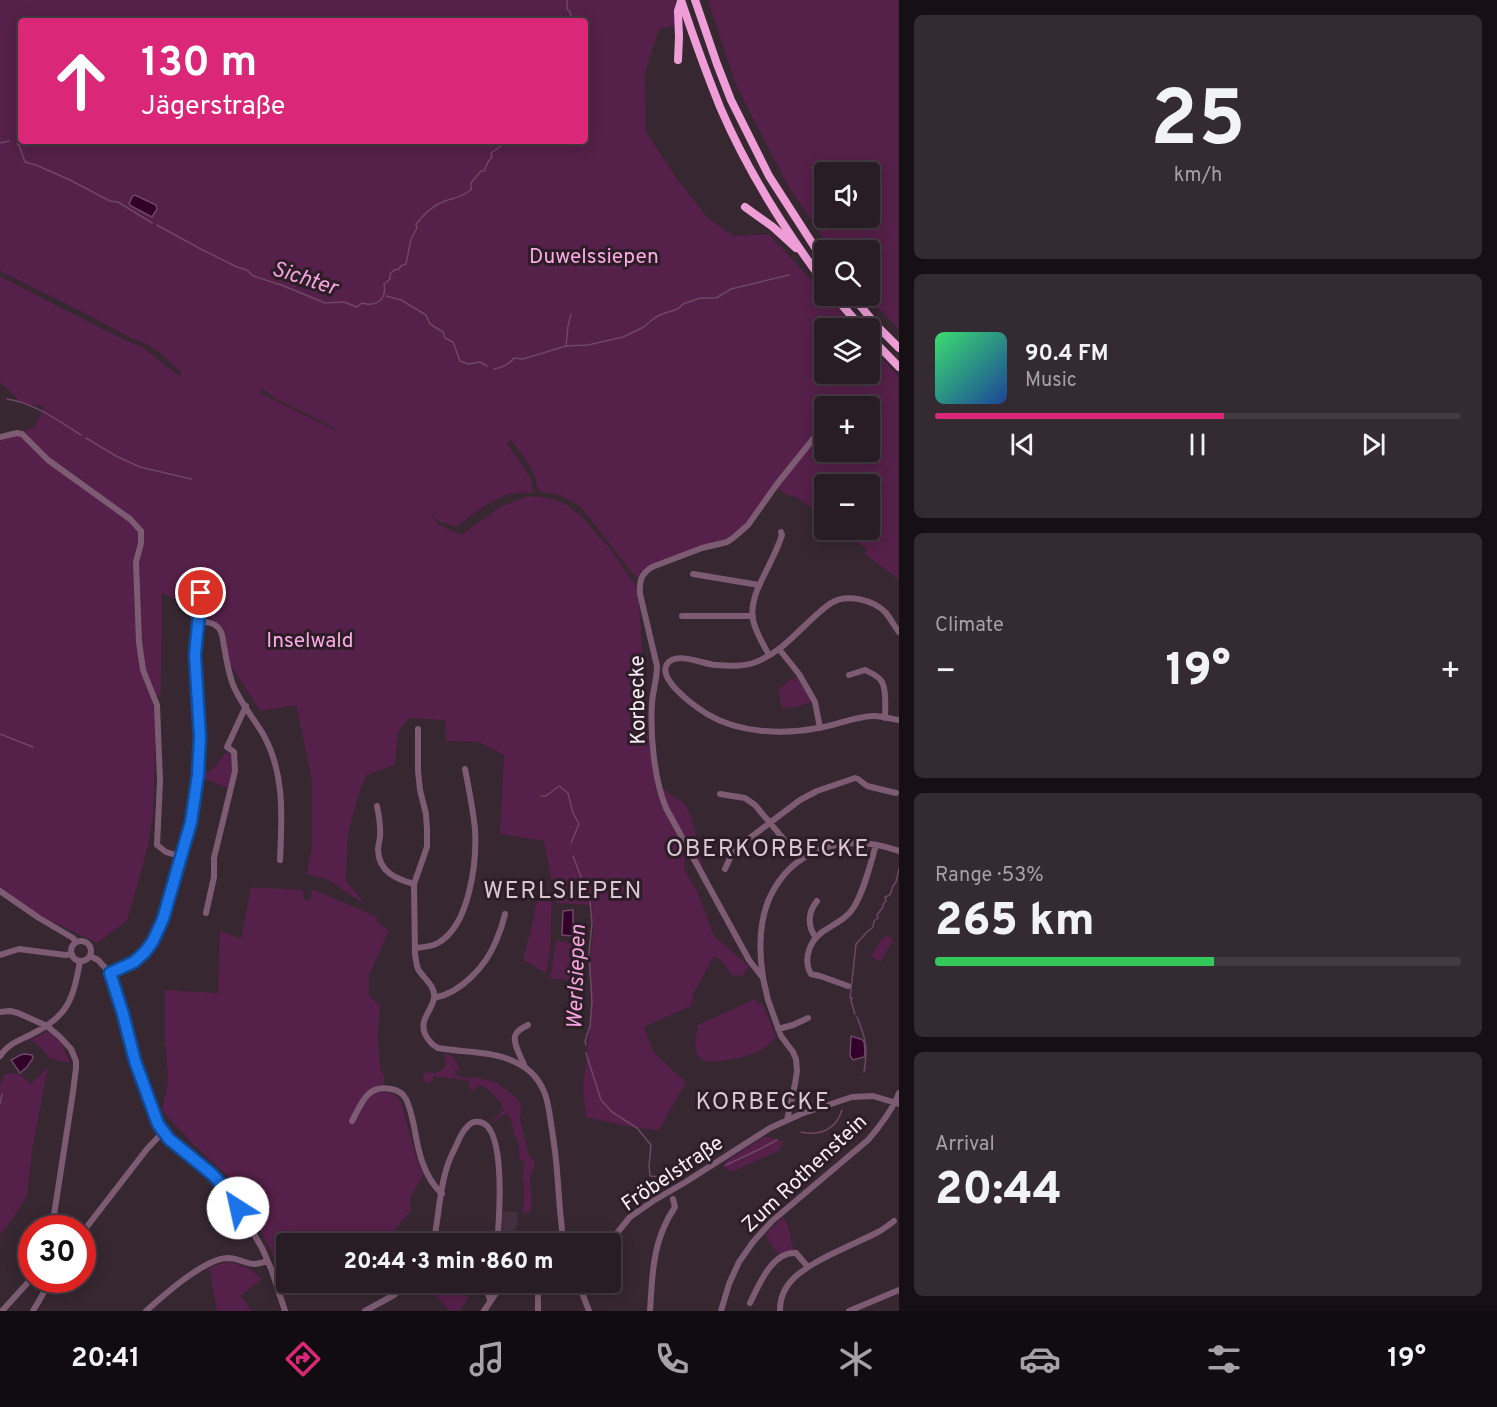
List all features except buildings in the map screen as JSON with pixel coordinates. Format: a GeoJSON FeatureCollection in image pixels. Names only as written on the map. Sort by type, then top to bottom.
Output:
{"type":"FeatureCollection","features":[{"type":"Feature","properties":{"kind":"highway"},"geometry":{"type":"LineString","coordinates":[[678,60],[678,11],[681,0]]}},
{"type":"Feature","properties":{"kind":"highway"},"geometry":{"type":"LineString","coordinates":[[681,0],[721,109],[741,151],[763,191],[814,269]]}},
{"type":"Feature","properties":{"kind":"highway"},"geometry":{"type":"LineString","coordinates":[[695,0],[731,100],[769,176],[814,246]]}},
{"type":"Feature","properties":{"kind":"highway"},"geometry":{"type":"LineString","coordinates":[[745,207],[773,227],[807,260]]}},
{"type":"Feature","properties":{"kind":"highway"},"geometry":{"type":"LineString","coordinates":[[843,306],[853,318]]}},
{"type":"Feature","properties":{"kind":"highway"},"geometry":{"type":"LineString","coordinates":[[860,306],[898,348]]}},
{"type":"Feature","properties":{"kind":"highway"},"geometry":{"type":"LineString","coordinates":[[880,348],[898,367]]}},
{"type":"Feature","properties":{"kind":"street"},"geometry":{"type":"LineString","coordinates":[[0,437],[22,434],[48,460],[130,519],[141,531],[142,537],[136,562],[139,642],[143,670],[157,705],[160,781],[157,845],[166,852],[182,857]]}},
{"type":"Feature","properties":{"kind":"street","name":"Korbecke"},"geometry":{"type":"LineString","coordinates":[[787,1120],[797,1071],[796,1059],[778,1029],[763,978],[749,960],[660,795],[652,736],[657,666],[640,594],[640,585],[645,571],[652,567],[734,538],[748,525],[814,438]]}},
{"type":"Feature","properties":{"kind":"street"},"geometry":{"type":"LineString","coordinates":[[770,655],[759,637],[753,616],[754,598],[779,544],[781,532]]}},
{"type":"Feature","properties":{"kind":"street"},"geometry":{"type":"LineString","coordinates":[[693,574],[759,585]]}},
{"type":"Feature","properties":{"kind":"street"},"geometry":{"type":"LineString","coordinates":[[110,973],[134,962],[153,941],[163,919],[191,822],[198,775],[200,737],[195,655],[201,593]]}},
{"type":"Feature","properties":{"kind":"street"},"geometry":{"type":"LineString","coordinates":[[898,632],[885,612],[873,604],[846,598],[833,602],[779,650],[756,662],[741,666],[711,665],[678,658],[670,661],[665,671],[668,680],[698,708],[717,720],[750,729],[786,733],[873,716],[898,720]]}},
{"type":"Feature","properties":{"kind":"street"},"geometry":{"type":"LineString","coordinates":[[682,616],[753,616]]}},
{"type":"Feature","properties":{"kind":"street"},"geometry":{"type":"LineString","coordinates":[[198,622],[215,625],[221,632],[233,685],[267,741],[277,772],[282,806],[280,860]]}},
{"type":"Feature","properties":{"kind":"street"},"geometry":{"type":"LineString","coordinates":[[779,650],[799,674],[815,702],[820,728]]}},
{"type":"Feature","properties":{"kind":"street"},"geometry":{"type":"LineString","coordinates":[[849,675],[865,670],[882,681],[885,694],[885,718]]}},
{"type":"Feature","properties":{"kind":"street"},"geometry":{"type":"LineString","coordinates":[[206,913],[214,877],[214,858],[235,771],[234,752],[227,747],[246,706]]}},
{"type":"Feature","properties":{"kind":"street"},"geometry":{"type":"LineString","coordinates":[[417,729],[418,771],[426,814],[427,847],[414,884],[416,963],[419,971],[431,986],[434,998],[423,1025],[426,1036],[433,1045],[445,1049],[484,1053],[518,1064],[534,1075],[540,1083],[548,1105],[557,1169],[562,1233]]}},
{"type":"Feature","properties":{"kind":"street"},"geometry":{"type":"LineString","coordinates":[[416,948],[428,947],[447,937],[463,911],[469,890],[475,830],[465,769]]}},
{"type":"Feature","properties":{"kind":"street"},"geometry":{"type":"LineString","coordinates":[[725,868],[731,856],[740,846],[800,800],[817,791],[855,778],[867,786],[896,794]]}},
{"type":"Feature","properties":{"kind":"street"},"geometry":{"type":"LineString","coordinates":[[720,794],[745,798],[755,805],[801,860]]}},
{"type":"Feature","properties":{"kind":"street"},"geometry":{"type":"LineString","coordinates":[[377,806],[380,825],[378,852],[381,862],[393,877],[414,884]]}},
{"type":"Feature","properties":{"kind":"street"},"geometry":{"type":"LineString","coordinates":[[763,978],[760,948],[764,914],[776,886],[788,871],[801,860],[840,843],[859,842],[898,851]]}},
{"type":"Feature","properties":{"kind":"street"},"geometry":{"type":"LineString","coordinates":[[848,986],[811,974],[807,967],[807,958],[816,938],[840,922],[856,904],[876,845]]}},
{"type":"Feature","properties":{"kind":"street"},"geometry":{"type":"LineString","coordinates":[[0,891],[76,942]]}},
{"type":"Feature","properties":{"kind":"street"},"geometry":{"type":"LineString","coordinates":[[816,901],[812,908],[810,923],[816,938]]}},
{"type":"Feature","properties":{"kind":"street"},"geometry":{"type":"LineString","coordinates":[[434,998],[450,993],[478,969],[496,942],[505,914]]}},
{"type":"Feature","properties":{"kind":"street"},"geometry":{"type":"LineString","coordinates":[[76,942],[89,944],[92,952],[84,961],[76,960],[72,954],[73,945],[76,942]]}},
{"type":"Feature","properties":{"kind":"street"},"geometry":{"type":"LineString","coordinates":[[0,955],[19,949],[72,954]]}},
{"type":"Feature","properties":{"kind":"street"},"geometry":{"type":"LineString","coordinates":[[90,956],[98,960],[110,973],[141,1081],[163,1132],[222,1185],[248,1224],[267,1261],[285,1311]]}},
{"type":"Feature","properties":{"kind":"street"},"geometry":{"type":"LineString","coordinates":[[0,1056],[13,1042],[47,1026],[63,1013],[69,1004],[80,961]]}},
{"type":"Feature","properties":{"kind":"street"},"geometry":{"type":"LineString","coordinates":[[0,1012],[18,1013],[47,1026],[71,1049],[76,1061],[54,1215]]}},
{"type":"Feature","properties":{"kind":"street"},"geometry":{"type":"LineString","coordinates":[[778,1029],[808,1018]]}},
{"type":"Feature","properties":{"kind":"street"},"geometry":{"type":"LineString","coordinates":[[525,1068],[513,1041],[517,1032],[528,1025]]}},
{"type":"Feature","properties":{"kind":"street"},"geometry":{"type":"LineString","coordinates":[[352,1121],[371,1090],[387,1088],[402,1093],[411,1113],[425,1169],[442,1194]]}},
{"type":"Feature","properties":{"kind":"street","name":"Zum Rothenstein"},"geometry":{"type":"LineString","coordinates":[[721,1311],[729,1284],[739,1262],[753,1242],[767,1226],[868,1140],[897,1103],[898,1093]]}},
{"type":"Feature","properties":{"kind":"street","name":"Fröbelstraße"},"geometry":{"type":"LineString","coordinates":[[617,1233],[630,1217],[653,1201],[770,1128],[787,1120],[852,1097],[873,1096],[897,1103]]}},
{"type":"Feature","properties":{"kind":"street"},"geometry":{"type":"LineString","coordinates":[[435,1233],[447,1167],[464,1130],[475,1121],[484,1122],[491,1131],[496,1148],[499,1164],[498,1233]]}},
{"type":"Feature","properties":{"kind":"street"},"geometry":{"type":"LineString","coordinates":[[96,1215],[163,1132]]}},
{"type":"Feature","properties":{"kind":"street"},"geometry":{"type":"LineString","coordinates":[[650,1311],[655,1256],[664,1227],[675,1207],[673,1199]]}},
{"type":"Feature","properties":{"kind":"street"},"geometry":{"type":"LineString","coordinates":[[780,1311],[786,1288],[808,1267],[880,1231],[894,1221]]}},
{"type":"Feature","properties":{"kind":"street"},"geometry":{"type":"LineString","coordinates":[[750,1303],[766,1273],[783,1255],[796,1253],[808,1267]]}},
{"type":"Feature","properties":{"kind":"street"},"geometry":{"type":"LineString","coordinates":[[146,1311],[216,1260],[233,1259],[249,1264],[267,1261]]}},
{"type":"Feature","properties":{"kind":"street"},"geometry":{"type":"LineString","coordinates":[[849,1311],[898,1290]]}},
{"type":"Feature","properties":{"kind":"street"},"geometry":{"type":"LineString","coordinates":[[2,1311],[18,1293]]}},
{"type":"Feature","properties":{"kind":"street"},"geometry":{"type":"LineString","coordinates":[[33,1311],[43,1293]]}},
{"type":"Feature","properties":{"kind":"street"},"geometry":{"type":"LineString","coordinates":[[365,1311],[396,1293]]}},
{"type":"Feature","properties":{"kind":"street"},"geometry":{"type":"LineString","coordinates":[[488,1293],[490,1300]]}},
{"type":"Feature","properties":{"kind":"street"},"geometry":{"type":"LineString","coordinates":[[484,1311],[496,1293]]}},
{"type":"Feature","properties":{"kind":"street"},"geometry":{"type":"LineString","coordinates":[[537,1293],[538,1311]]}},
{"type":"Feature","properties":{"kind":"street"},"geometry":{"type":"LineString","coordinates":[[582,1293],[589,1311]]}},
{"type":"Feature","properties":{"kind":"shaded area"},"geometry":{"type":"Polygon","coordinates":[[[135,195],[156,205],[157,209],[152,217],[129,204],[135,195]]]}},
{"type":"Feature","properties":{"kind":"shaded area"},"geometry":{"type":"Polygon","coordinates":[[[573,910],[573,936],[562,935],[563,911],[573,910]]]}},
{"type":"Feature","properties":{"kind":"shaded area"},"geometry":{"type":"Polygon","coordinates":[[[851,1036],[863,1040],[864,1057],[853,1060],[850,1056],[851,1036]]]}},
{"type":"Feature","properties":{"kind":"shaded area"},"geometry":{"type":"Polygon","coordinates":[[[25,1054],[32,1055],[33,1058],[20,1073],[11,1060],[25,1054]]]}},
{"type":"Feature","properties":{"kind":"shaded area"},"geometry":{"type":"Polygon","coordinates":[[[503,1211],[517,1212],[517,1224],[514,1233],[502,1233],[503,1211]]]}},
{"type":"Feature","properties":{"kind":"green space"},"geometry":{"type":"Polygon","coordinates":[[[0,0],[674,0],[682,24],[659,29],[645,73],[646,132],[677,179],[709,219],[734,236],[769,234],[814,283],[814,306],[836,306],[847,318],[814,318],[814,384],[880,384],[880,356],[898,376],[898,579],[865,554],[867,550],[855,540],[880,540],[880,474],[814,474],[814,509],[773,485],[743,528],[726,539],[648,566],[637,579],[581,507],[560,495],[538,491],[532,470],[511,440],[507,443],[531,479],[533,493],[502,496],[456,527],[438,521],[429,512],[438,524],[461,535],[499,508],[527,496],[553,499],[567,505],[581,516],[611,550],[638,590],[648,736],[658,796],[686,854],[684,869],[697,891],[714,936],[749,966],[742,976],[731,975],[725,964],[714,956],[694,993],[691,1006],[644,1027],[654,1053],[686,1082],[659,1130],[636,1128],[586,1117],[583,1089],[591,1018],[592,905],[556,903],[544,841],[500,834],[504,755],[478,742],[446,741],[445,720],[409,718],[398,732],[395,765],[366,775],[348,834],[346,881],[366,905],[325,878],[306,875],[312,847],[312,780],[296,705],[260,711],[229,662],[225,632],[201,611],[206,590],[199,588],[193,607],[162,593],[161,692],[152,699],[156,723],[153,815],[147,850],[127,921],[97,943],[43,917],[0,888],[0,441],[34,427],[45,406],[23,404],[0,382],[0,276],[144,348],[179,376],[182,373],[148,345],[0,271],[0,0]],[[263,389],[260,393],[335,430],[335,428],[276,399],[263,389]]]}},
{"type":"Feature","properties":{"kind":"green space"},"geometry":{"type":"Polygon","coordinates":[[[708,0],[898,0],[898,328],[876,306],[880,306],[880,240],[825,240],[817,228],[880,228],[880,162],[814,162],[814,224],[788,186],[735,83],[708,0]]]}},
{"type":"Feature","properties":{"kind":"green space"},"geometry":{"type":"Polygon","coordinates":[[[796,676],[812,702],[797,707],[782,708],[778,690],[796,676]]]}},
{"type":"Feature","properties":{"kind":"green space"},"geometry":{"type":"Polygon","coordinates":[[[226,752],[231,755],[232,771],[227,788],[201,777],[214,768],[226,752]]]}},
{"type":"Feature","properties":{"kind":"green space"},"geometry":{"type":"Polygon","coordinates":[[[663,787],[683,802],[688,810],[704,873],[669,808],[661,789],[663,787]]]}},
{"type":"Feature","properties":{"kind":"green space"},"geometry":{"type":"Polygon","coordinates":[[[251,887],[304,890],[303,899],[310,900],[312,889],[377,917],[376,921],[389,931],[369,975],[369,995],[380,1005],[378,1035],[380,1068],[384,1076],[381,1091],[395,1094],[401,1102],[423,1175],[410,1198],[411,1210],[395,1230],[399,1233],[276,1233],[276,1261],[233,1181],[162,1111],[168,1082],[165,1047],[165,990],[218,993],[220,930],[241,939],[251,887]]]}},
{"type":"Feature","properties":{"kind":"green space"},"geometry":{"type":"Polygon","coordinates":[[[539,899],[552,902],[550,951],[546,973],[523,960],[539,899]]]}},
{"type":"Feature","properties":{"kind":"green space"},"geometry":{"type":"Polygon","coordinates":[[[886,936],[893,941],[880,962],[871,956],[882,938],[886,936]]]}},
{"type":"Feature","properties":{"kind":"green space"},"geometry":{"type":"Polygon","coordinates":[[[556,941],[582,945],[579,980],[550,979],[556,941]]]}},
{"type":"Feature","properties":{"kind":"green space"},"geometry":{"type":"Polygon","coordinates":[[[755,999],[759,1004],[762,1003],[776,1036],[769,1045],[752,1054],[729,1060],[706,1062],[697,1055],[695,1042],[698,1025],[755,999]]]}},
{"type":"Feature","properties":{"kind":"green space"},"geometry":{"type":"Polygon","coordinates":[[[48,1031],[62,1044],[70,1063],[51,1059],[36,1043],[30,1040],[48,1031]]]}},
{"type":"Feature","properties":{"kind":"green space"},"geometry":{"type":"Polygon","coordinates":[[[444,1054],[453,1058],[461,1071],[456,1069],[455,1075],[471,1079],[472,1076],[497,1083],[515,1096],[521,1104],[520,1120],[529,1154],[535,1166],[530,1177],[531,1207],[529,1213],[522,1212],[524,1183],[522,1179],[525,1162],[520,1160],[518,1141],[511,1119],[506,1113],[492,1123],[504,1110],[501,1107],[502,1104],[489,1090],[479,1085],[473,1091],[468,1087],[470,1082],[466,1080],[434,1076],[429,1084],[423,1079],[426,1072],[435,1073],[445,1068],[444,1054]]]}},
{"type":"Feature","properties":{"kind":"green space"},"geometry":{"type":"Polygon","coordinates":[[[48,1067],[32,1151],[27,1196],[0,1235],[0,1085],[5,1074],[9,1073],[20,1075],[31,1084],[48,1067]]]}},
{"type":"Feature","properties":{"kind":"green space"},"geometry":{"type":"Polygon","coordinates":[[[764,1137],[782,1141],[780,1150],[734,1171],[729,1171],[723,1166],[725,1162],[764,1137]]]}},
{"type":"Feature","properties":{"kind":"green space"},"geometry":{"type":"Polygon","coordinates":[[[783,1217],[788,1226],[794,1252],[781,1256],[768,1242],[770,1240],[765,1235],[783,1217]]]}},
{"type":"Feature","properties":{"kind":"green space"},"geometry":{"type":"Polygon","coordinates":[[[230,1262],[248,1268],[262,1279],[240,1296],[252,1311],[217,1311],[209,1268],[230,1262]]]}},
{"type":"Feature","properties":{"kind":"green space"},"geometry":{"type":"Polygon","coordinates":[[[434,1293],[463,1293],[469,1298],[459,1311],[450,1311],[434,1293]]]}},
{"type":"Feature","properties":{"kind":"waterway","name":"Sichter"},"geometry":{"type":"LineString","coordinates":[[567,0],[567,9],[572,18]]}},
{"type":"Feature","properties":{"kind":"waterway","name":"Sichter"},"geometry":{"type":"LineString","coordinates":[[0,143],[9,141]]}},
{"type":"Feature","properties":{"kind":"waterway","name":"Sichter"},"geometry":{"type":"LineString","coordinates":[[17,144],[25,162],[70,180],[110,201],[118,202],[152,223]]}},
{"type":"Feature","properties":{"kind":"waterway","name":"Sichter"},"geometry":{"type":"LineString","coordinates":[[157,225],[247,270],[253,276],[325,303],[344,302],[357,307],[362,303],[372,304],[382,298],[384,284],[390,279],[390,274],[406,264],[411,239],[419,220],[437,205],[471,190],[471,183],[481,171],[484,171],[492,157],[491,153],[504,144]]}},
{"type":"Feature","properties":{"kind":"waterway"},"geometry":{"type":"LineString","coordinates":[[494,369],[500,368],[514,358],[523,359],[566,346],[588,345],[623,337],[642,328],[656,317],[678,309],[683,304],[700,298],[716,298],[731,289],[789,275]]}},
{"type":"Feature","properties":{"kind":"waterway"},"geometry":{"type":"LineString","coordinates":[[386,296],[401,300],[426,315],[430,324],[453,342],[460,361],[468,364],[480,362],[487,366]]}},
{"type":"Feature","properties":{"kind":"waterway"},"geometry":{"type":"LineString","coordinates":[[566,346],[571,314]]}},
{"type":"Feature","properties":{"kind":"waterway"},"geometry":{"type":"LineString","coordinates":[[7,399],[36,408],[81,435]]}},
{"type":"Feature","properties":{"kind":"waterway"},"geometry":{"type":"LineString","coordinates":[[86,438],[140,467],[191,479]]}},
{"type":"Feature","properties":{"kind":"waterway"},"geometry":{"type":"LineString","coordinates":[[0,734],[33,747]]}},
{"type":"Feature","properties":{"kind":"waterway","name":"Werlsiepen"},"geometry":{"type":"LineString","coordinates":[[541,796],[546,796],[559,786],[568,793],[573,813],[579,824],[571,843]]}},
{"type":"Feature","properties":{"kind":"waterway","name":"Werlsiepen"},"geometry":{"type":"LineString","coordinates":[[573,856],[590,901],[592,923],[589,954],[592,1002],[586,1045]]}},
{"type":"Feature","properties":{"kind":"waterway","name":"Korbecke"},"geometry":{"type":"LineString","coordinates":[[855,1014],[852,998],[850,998],[856,944],[873,927],[886,901],[885,897],[890,895],[896,882],[899,869]]}},
{"type":"Feature","properties":{"kind":"waterway","name":"Korbecke"},"geometry":{"type":"LineString","coordinates":[[857,1017],[865,1044],[864,1072]]}},
{"type":"Feature","properties":{"kind":"waterway","name":"Werlsiepen"},"geometry":{"type":"LineString","coordinates":[[586,1053],[601,1100],[612,1112],[637,1128],[651,1145],[650,1176],[662,1177],[671,1172],[690,1168]]}},
{"type":"Feature","properties":{"kind":"waterway"},"geometry":{"type":"LineString","coordinates":[[0,1104],[2,1094]]}},
{"type":"Feature","properties":{"kind":"waterway","name":"Korbecke"},"geometry":{"type":"LineString","coordinates":[[801,1132],[815,1133],[826,1130],[836,1122],[842,1110]]}},
{"type":"Feature","properties":{"kind":"waterway","name":"Korbecke"},"geometry":{"type":"LineString","coordinates":[[726,1165],[777,1140]]}},
{"type":"Feature","properties":{"kind":"district","name":"OBERKORBECKE"},"geometry":{"type":"Point","coordinates":[768,848]}},
{"type":"Feature","properties":{"kind":"district","name":"WERLSIEPEN"},"geometry":{"type":"Point","coordinates":[563,890]}},
{"type":"Feature","properties":{"kind":"district","name":"KORBECKE"},"geometry":{"type":"Point","coordinates":[763,1101]}},
{"type":"Feature","properties":{"kind":"route"},"geometry":{"type":"LineString","coordinates":[[201,593],[195,655],[200,737],[198,775],[191,822],[173,888],[153,941],[134,962],[110,973],[135,1061],[158,1124],[169,1139],[212,1174],[238,1208]]}},
{"type":"Feature","properties":{"kind":"park label","name":"Duwelssiepen"},"geometry":{"type":"Point","coordinates":[594,256]}},
{"type":"Feature","properties":{"kind":"park label","name":"Inselwald"},"geometry":{"type":"Point","coordinates":[310,640]}}]}
